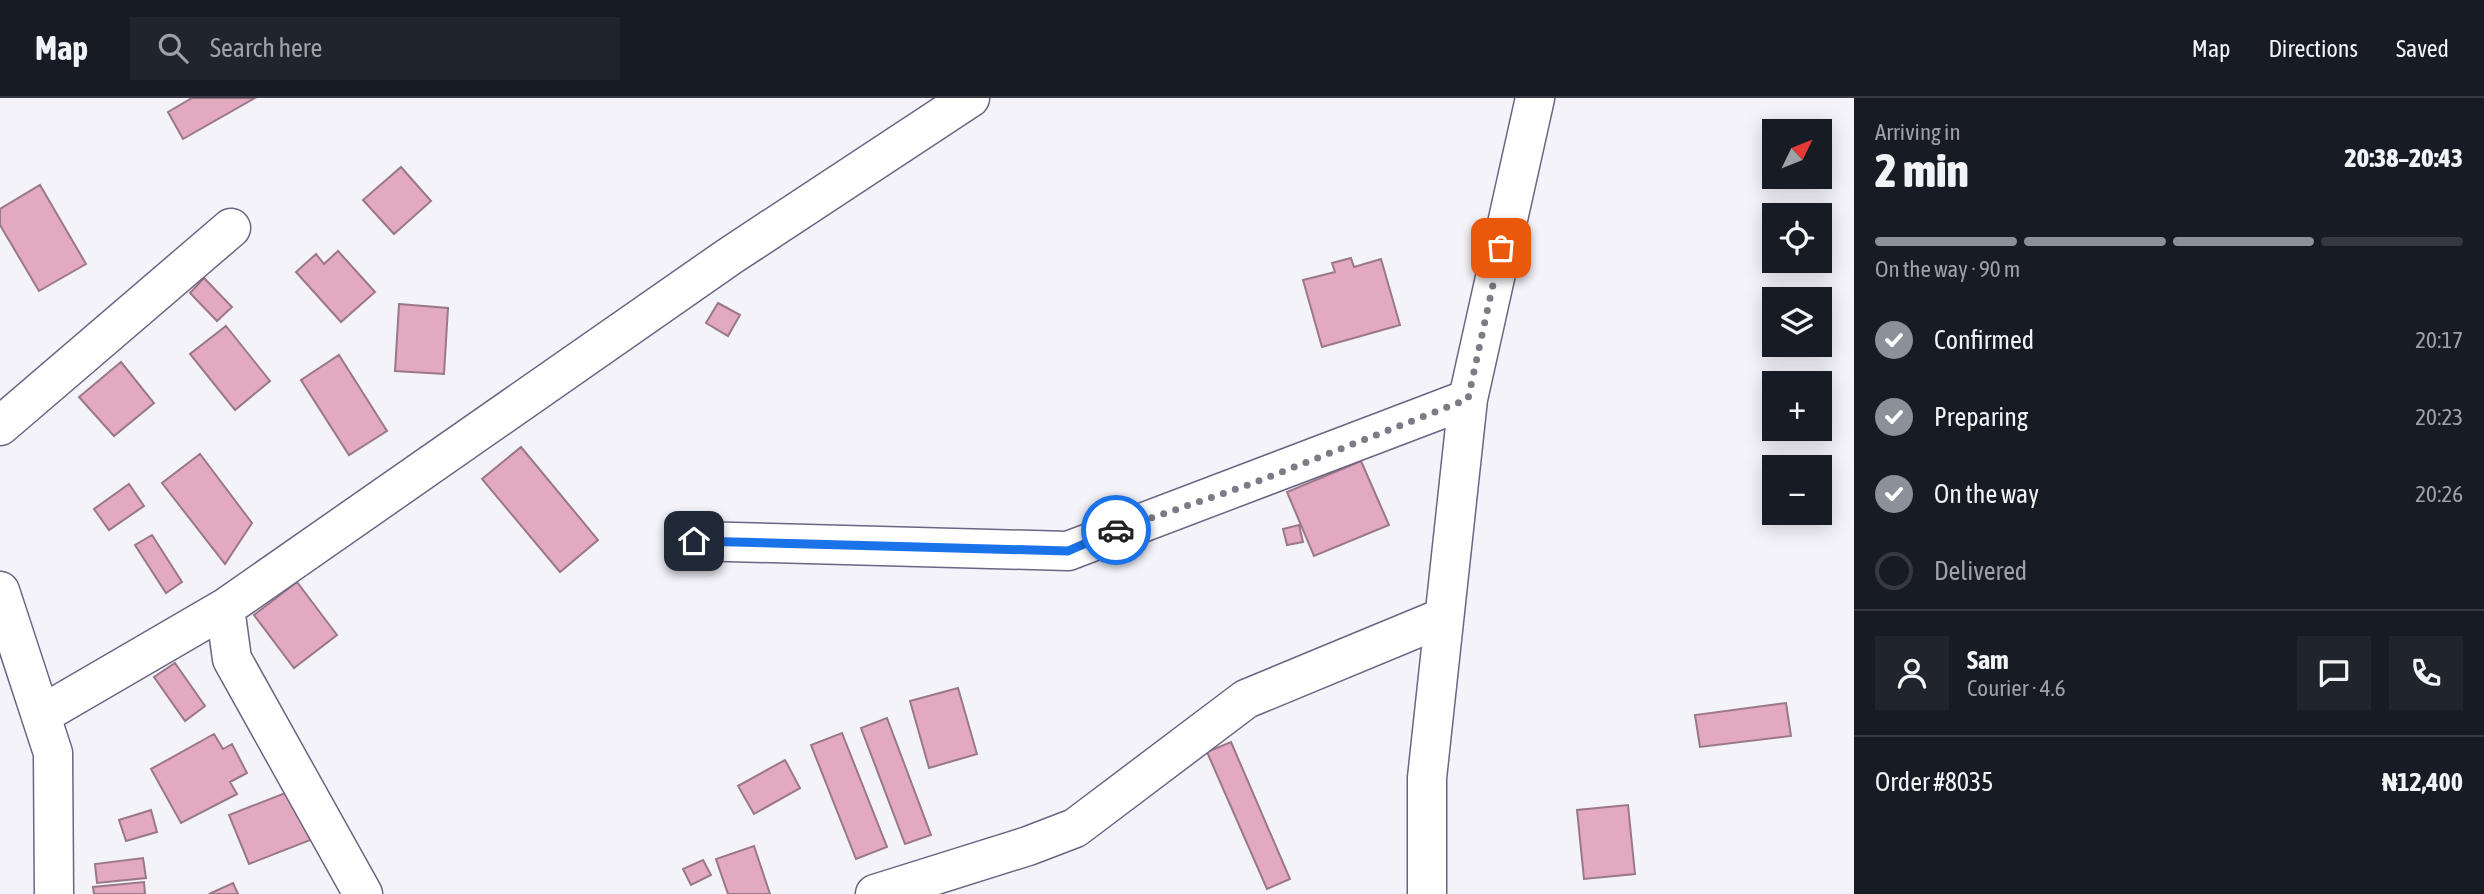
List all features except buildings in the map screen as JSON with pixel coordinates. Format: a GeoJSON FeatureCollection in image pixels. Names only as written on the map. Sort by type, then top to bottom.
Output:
{"type":"FeatureCollection","features":[{"type":"Feature","properties":{"kind":"street"},"geometry":{"type":"LineString","coordinates":[[41,715],[225,608],[719,264],[970,98]]}},
{"type":"Feature","properties":{"kind":"street"},"geometry":{"type":"LineString","coordinates":[[1427,894],[1427,778],[1468,399],[1535,98]]}},
{"type":"Feature","properties":{"kind":"street"},"geometry":{"type":"LineString","coordinates":[[0,426],[231,228]]}},
{"type":"Feature","properties":{"kind":"street"},"geometry":{"type":"LineString","coordinates":[[694,541],[1068,551],[1468,399]]}},
{"type":"Feature","properties":{"kind":"street"},"geometry":{"type":"LineString","coordinates":[[0,591],[53,753],[54,894]]}},
{"type":"Feature","properties":{"kind":"street"},"geometry":{"type":"LineString","coordinates":[[225,608],[232,659],[363,894]]}},
{"type":"Feature","properties":{"kind":"street"},"geometry":{"type":"LineString","coordinates":[[875,894],[1028,846],[1075,828],[1246,699],[1444,617]]}},
{"type":"Feature","properties":{"kind":"way so far"},"geometry":{"type":"LineString","coordinates":[[1116,530],[1251,484],[1468,399],[1501,248]]}},
{"type":"Feature","properties":{"kind":"route"},"geometry":{"type":"LineString","coordinates":[[694,541],[1068,551],[1116,530]]}}]}
